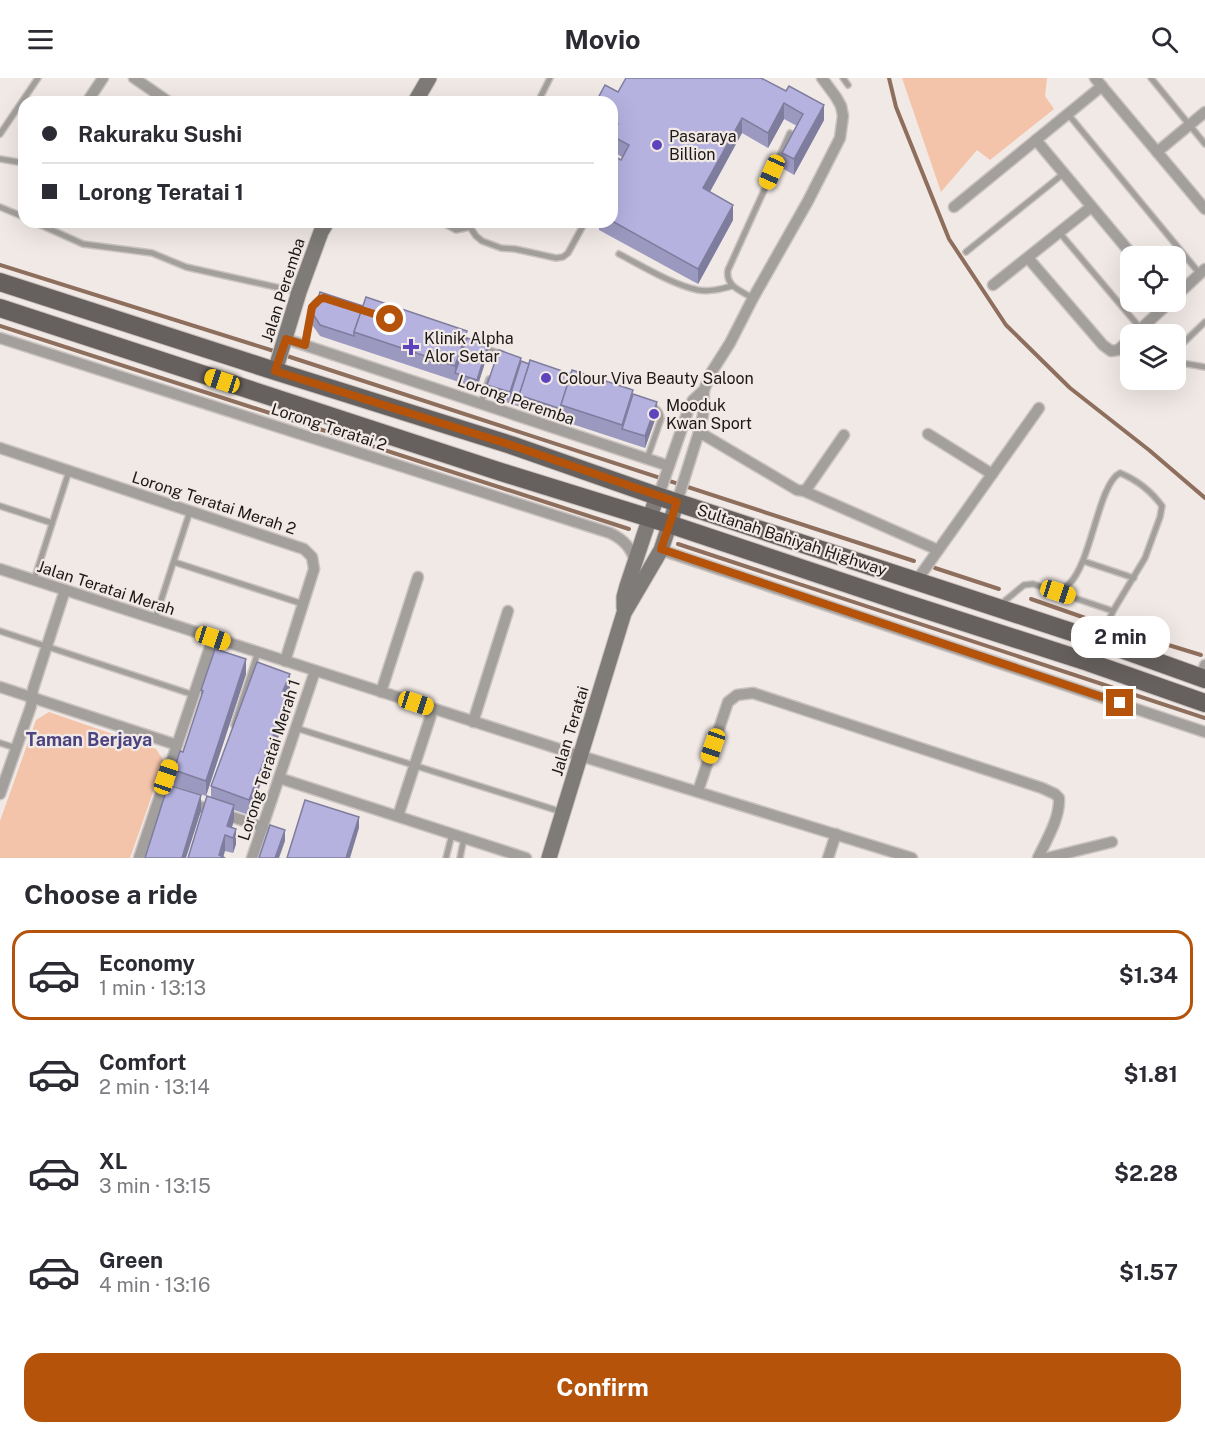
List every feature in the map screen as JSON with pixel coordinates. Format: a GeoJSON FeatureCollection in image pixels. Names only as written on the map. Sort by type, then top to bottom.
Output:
{"type":"FeatureCollection","features":[{"type":"Feature","properties":{"kind":"main road","name":"Sultanah Bahiyah Highway"},"geometry":{"type":"LineString","coordinates":[[0,282],[281,354],[511,445],[679,497],[917,580],[1204,674]]}},
{"type":"Feature","properties":{"kind":"main road","name":"Sultanah Bahiyah Highway"},"geometry":{"type":"LineString","coordinates":[[0,308],[501,472],[669,524],[1088,662],[1205,703]]}},
{"type":"Feature","properties":{"kind":"street"},"geometry":{"type":"LineString","coordinates":[[91,96],[102,78]]}},
{"type":"Feature","properties":{"kind":"street"},"geometry":{"type":"LineString","coordinates":[[134,78],[151,96]]}},
{"type":"Feature","properties":{"kind":"street"},"geometry":{"type":"LineString","coordinates":[[418,96],[429,78]]}},
{"type":"Feature","properties":{"kind":"street"},"geometry":{"type":"LineString","coordinates":[[679,497],[699,432],[703,415],[704,390],[711,373],[730,343],[808,201],[840,138],[843,116],[841,106],[822,78]]}},
{"type":"Feature","properties":{"kind":"street"},"geometry":{"type":"LineString","coordinates":[[954,207],[1068,114],[1099,82],[1205,209]]}},
{"type":"Feature","properties":{"kind":"street"},"geometry":{"type":"LineString","coordinates":[[1157,152],[1205,112]]}},
{"type":"Feature","properties":{"kind":"street"},"geometry":{"type":"LineString","coordinates":[[1036,140],[1124,246]]}},
{"type":"Feature","properties":{"kind":"street"},"geometry":{"type":"LineString","coordinates":[[993,285],[1091,207]]}},
{"type":"Feature","properties":{"kind":"street","name":"Jalan Peremba"},"geometry":{"type":"LineString","coordinates":[[281,354],[299,292],[323,228]]}},
{"type":"Feature","properties":{"kind":"street"},"geometry":{"type":"LineString","coordinates":[[1028,258],[1103,345],[1111,351],[1120,348]]}},
{"type":"Feature","properties":{"kind":"street"},"geometry":{"type":"LineString","coordinates":[[1186,287],[1202,272]]}},
{"type":"Feature","properties":{"kind":"street"},"geometry":{"type":"LineString","coordinates":[[1147,324],[1159,312]]}},
{"type":"Feature","properties":{"kind":"street","name":"Lorong Teratai 2"},"geometry":{"type":"LineString","coordinates":[[0,338],[610,533],[629,547],[635,562]]}},
{"type":"Feature","properties":{"kind":"street","name":"Lorong Peremba"},"geometry":{"type":"LineString","coordinates":[[281,354],[305,345],[647,459],[668,469]]}},
{"type":"Feature","properties":{"kind":"street"},"geometry":{"type":"LineString","coordinates":[[660,491],[688,408],[704,390]]}},
{"type":"Feature","properties":{"kind":"street"},"geometry":{"type":"LineString","coordinates":[[917,580],[1039,408]]}},
{"type":"Feature","properties":{"kind":"street"},"geometry":{"type":"LineString","coordinates":[[699,432],[797,490],[804,491],[938,550]]}},
{"type":"Feature","properties":{"kind":"street"},"geometry":{"type":"LineString","coordinates":[[928,434],[992,474]]}},
{"type":"Feature","properties":{"kind":"street"},"geometry":{"type":"LineString","coordinates":[[804,491],[844,435]]}},
{"type":"Feature","properties":{"kind":"street","name":"Lorong Teratai Merah 2"},"geometry":{"type":"LineString","coordinates":[[0,448],[309,552],[314,562],[314,569],[285,661]]}},
{"type":"Feature","properties":{"kind":"street","name":"Jalan Teratai"},"geometry":{"type":"LineString","coordinates":[[624,614],[624,597],[660,491]]}},
{"type":"Feature","properties":{"kind":"street","name":"Jalan Teratai"},"geometry":{"type":"LineString","coordinates":[[549,858],[624,614],[661,549],[679,497]]}},
{"type":"Feature","properties":{"kind":"street"},"geometry":{"type":"LineString","coordinates":[[661,549],[1205,732]]}},
{"type":"Feature","properties":{"kind":"street","name":"Jalan Teratai Merah"},"geometry":{"type":"LineString","coordinates":[[0,569],[580,756],[912,858]]}},
{"type":"Feature","properties":{"kind":"street"},"geometry":{"type":"LineString","coordinates":[[381,692],[418,577]]}},
{"type":"Feature","properties":{"kind":"street"},"geometry":{"type":"LineString","coordinates":[[0,794],[30,706],[33,688],[65,590]]}},
{"type":"Feature","properties":{"kind":"street"},"geometry":{"type":"LineString","coordinates":[[473,722],[508,611]]}},
{"type":"Feature","properties":{"kind":"street"},"geometry":{"type":"LineString","coordinates":[[139,858],[213,638]]}},
{"type":"Feature","properties":{"kind":"street","name":"Lorong Teratai Merah 1"},"geometry":{"type":"LineString","coordinates":[[252,858],[315,670]]}},
{"type":"Feature","properties":{"kind":"street"},"geometry":{"type":"LineString","coordinates":[[0,687],[177,745]]}},
{"type":"Feature","properties":{"kind":"street"},"geometry":{"type":"LineString","coordinates":[[698,791],[728,702],[737,694],[753,693],[1031,784],[1055,794],[1059,798],[1057,816],[1038,858]]}},
{"type":"Feature","properties":{"kind":"street"},"geometry":{"type":"LineString","coordinates":[[399,816],[434,709]]}},
{"type":"Feature","properties":{"kind":"street"},"geometry":{"type":"LineString","coordinates":[[279,778],[526,858]]}},
{"type":"Feature","properties":{"kind":"street"},"geometry":{"type":"LineString","coordinates":[[160,794],[172,798]]}},
{"type":"Feature","properties":{"kind":"street"},"geometry":{"type":"LineString","coordinates":[[183,801],[204,814],[263,827]]}},
{"type":"Feature","properties":{"kind":"street"},"geometry":{"type":"LineString","coordinates":[[828,858],[836,834]]}},
{"type":"Feature","properties":{"kind":"street"},"geometry":{"type":"LineString","coordinates":[[1047,858],[1112,842]]}},
{"type":"Feature","properties":{"kind":"lane"},"geometry":{"type":"LineString","coordinates":[[26,96],[38,78]]}},
{"type":"Feature","properties":{"kind":"lane"},"geometry":{"type":"LineString","coordinates":[[541,96],[550,78]]}},
{"type":"Feature","properties":{"kind":"lane"},"geometry":{"type":"LineString","coordinates":[[843,78],[848,85]]}},
{"type":"Feature","properties":{"kind":"lane"},"geometry":{"type":"LineString","coordinates":[[1151,78],[1205,144]]}},
{"type":"Feature","properties":{"kind":"lane"},"geometry":{"type":"LineString","coordinates":[[0,134],[18,107]]}},
{"type":"Feature","properties":{"kind":"lane"},"geometry":{"type":"LineString","coordinates":[[1068,114],[1202,272]]}},
{"type":"Feature","properties":{"kind":"lane"},"geometry":{"type":"LineString","coordinates":[[753,298],[732,286],[726,277],[790,133]]}},
{"type":"Feature","properties":{"kind":"lane"},"geometry":{"type":"LineString","coordinates":[[0,159],[18,162]]}},
{"type":"Feature","properties":{"kind":"lane"},"geometry":{"type":"LineString","coordinates":[[966,252],[1064,173]]}},
{"type":"Feature","properties":{"kind":"lane"},"geometry":{"type":"LineString","coordinates":[[0,207],[18,215]]}},
{"type":"Feature","properties":{"kind":"lane"},"geometry":{"type":"LineString","coordinates":[[47,228],[83,244],[153,253],[186,267],[299,292]]}},
{"type":"Feature","properties":{"kind":"lane"},"geometry":{"type":"LineString","coordinates":[[473,228],[476,236],[482,241],[501,248],[556,258],[568,253],[582,228]]}},
{"type":"Feature","properties":{"kind":"lane"},"geometry":{"type":"LineString","coordinates":[[1059,232],[1132,324]]}},
{"type":"Feature","properties":{"kind":"lane"},"geometry":{"type":"LineString","coordinates":[[619,254],[682,285],[712,291],[732,286]]}},
{"type":"Feature","properties":{"kind":"lane"},"geometry":{"type":"LineString","coordinates":[[305,345],[312,307],[324,298]]}},
{"type":"Feature","properties":{"kind":"lane"},"geometry":{"type":"LineString","coordinates":[[1186,340],[1205,322]]}},
{"type":"Feature","properties":{"kind":"lane"},"geometry":{"type":"LineString","coordinates":[[476,346],[509,356]]}},
{"type":"Feature","properties":{"kind":"lane"},"geometry":{"type":"LineString","coordinates":[[495,363],[498,352]]}},
{"type":"Feature","properties":{"kind":"lane"},"geometry":{"type":"LineString","coordinates":[[1186,364],[1205,367]]}},
{"type":"Feature","properties":{"kind":"lane"},"geometry":{"type":"LineString","coordinates":[[481,403],[491,373]]}},
{"type":"Feature","properties":{"kind":"lane"},"geometry":{"type":"LineString","coordinates":[[642,403],[653,406],[661,414],[647,459]]}},
{"type":"Feature","properties":{"kind":"lane"},"geometry":{"type":"LineString","coordinates":[[34,580],[69,471]]}},
{"type":"Feature","properties":{"kind":"lane"},"geometry":{"type":"LineString","coordinates":[[1058,592],[1069,585],[1080,570],[1101,504],[1116,475],[1119,473],[1128,477],[1155,497],[1162,506],[1145,558],[1113,610],[1099,641]]}},
{"type":"Feature","properties":{"kind":"lane"},"geometry":{"type":"LineString","coordinates":[[0,506],[52,523]]}},
{"type":"Feature","properties":{"kind":"lane"},"geometry":{"type":"LineString","coordinates":[[155,619],[190,511]]}},
{"type":"Feature","properties":{"kind":"lane"},"geometry":{"type":"LineString","coordinates":[[174,561],[303,604]]}},
{"type":"Feature","properties":{"kind":"lane"},"geometry":{"type":"LineString","coordinates":[[1083,561],[1134,578]]}},
{"type":"Feature","properties":{"kind":"lane"},"geometry":{"type":"LineString","coordinates":[[998,607],[1028,584],[1113,610]]}},
{"type":"Feature","properties":{"kind":"lane"},"geometry":{"type":"LineString","coordinates":[[0,631],[194,694]]}},
{"type":"Feature","properties":{"kind":"lane"},"geometry":{"type":"LineString","coordinates":[[232,730],[258,652]]}},
{"type":"Feature","properties":{"kind":"lane"},"geometry":{"type":"LineString","coordinates":[[296,728],[563,812]]}},
{"type":"Feature","properties":{"kind":"lane"},"geometry":{"type":"LineString","coordinates":[[0,743],[16,748]]}},
{"type":"Feature","properties":{"kind":"lane"},"geometry":{"type":"LineString","coordinates":[[204,814],[209,798]]}},
{"type":"Feature","properties":{"kind":"lane"},"geometry":{"type":"LineString","coordinates":[[446,858],[453,834]]}},
{"type":"Feature","properties":{"kind":"lane"},"geometry":{"type":"LineString","coordinates":[[460,858],[464,838]]}},
{"type":"Feature","properties":{"kind":"shaded area"},"geometry":{"type":"Polygon","coordinates":[[[902,78],[1047,78],[1045,96],[1054,109],[990,160],[977,150],[941,192],[902,78]]]}},
{"type":"Feature","properties":{"kind":"shaded area"},"geometry":{"type":"Polygon","coordinates":[[[49,712],[156,749],[164,761],[130,858],[0,858],[0,821],[36,720],[49,712]]]}},
{"type":"Feature","properties":{"kind":"building"},"geometry":{"type":"Polygon","coordinates":[[[626,78],[761,78],[786,91],[789,86],[824,105],[794,159],[782,153],[803,114],[784,103],[768,133],[742,118],[703,188],[733,205],[698,269],[618,224],[618,158],[621,160],[629,145],[618,139],[618,96],[599,96],[605,85],[618,92],[626,78]]]}},
{"type":"Feature","properties":{"kind":"building"},"geometry":{"type":"Polygon","coordinates":[[[320,292],[363,306],[354,336],[320,325],[313,314],[320,292]]]}},
{"type":"Feature","properties":{"kind":"building"},"geometry":{"type":"Polygon","coordinates":[[[366,297],[467,331],[455,366],[354,332],[366,297]]]}},
{"type":"Feature","properties":{"kind":"building"},"geometry":{"type":"Polygon","coordinates":[[[467,338],[488,345],[477,380],[455,373],[467,338]]]}},
{"type":"Feature","properties":{"kind":"building"},"geometry":{"type":"Polygon","coordinates":[[[499,350],[521,358],[510,392],[487,385],[499,350]]]}},
{"type":"Feature","properties":{"kind":"building"},"geometry":{"type":"Polygon","coordinates":[[[530,360],[571,374],[561,409],[519,395],[530,360]]]}},
{"type":"Feature","properties":{"kind":"building"},"geometry":{"type":"Polygon","coordinates":[[[521,361],[529,364],[519,399],[510,396],[521,361]]]}},
{"type":"Feature","properties":{"kind":"building"},"geometry":{"type":"Polygon","coordinates":[[[572,370],[633,390],[622,425],[561,405],[572,370]]]}},
{"type":"Feature","properties":{"kind":"building"},"geometry":{"type":"Polygon","coordinates":[[[633,394],[657,402],[645,436],[622,429],[633,394]]]}},
{"type":"Feature","properties":{"kind":"building"},"geometry":{"type":"Polygon","coordinates":[[[215,649],[246,659],[206,781],[174,770],[180,751],[183,752],[215,649]]]}},
{"type":"Feature","properties":{"kind":"building"},"geometry":{"type":"Polygon","coordinates":[[[257,662],[290,674],[283,691],[289,694],[249,800],[211,786],[257,662]]]}},
{"type":"Feature","properties":{"kind":"building"},"geometry":{"type":"Polygon","coordinates":[[[168,785],[201,795],[182,858],[145,858],[168,785]]]}},
{"type":"Feature","properties":{"kind":"building"},"geometry":{"type":"Polygon","coordinates":[[[207,796],[234,805],[227,826],[236,829],[233,838],[225,835],[219,855],[225,858],[188,858],[207,796]]]}},
{"type":"Feature","properties":{"kind":"building"},"geometry":{"type":"Polygon","coordinates":[[[305,800],[359,817],[346,858],[287,858],[305,800]]]}},
{"type":"Feature","properties":{"kind":"building"},"geometry":{"type":"Polygon","coordinates":[[[270,825],[285,830],[275,858],[259,858],[270,825]]]}},
{"type":"Feature","properties":{"kind":"waterway"},"geometry":{"type":"LineString","coordinates":[[889,78],[896,107],[949,239],[1006,325],[1070,388],[1149,450],[1205,498]]}},
{"type":"Feature","properties":{"kind":"waterway"},"geometry":{"type":"LineString","coordinates":[[0,265],[277,352]]}},
{"type":"Feature","properties":{"kind":"waterway"},"geometry":{"type":"LineString","coordinates":[[0,326],[629,529]]}},
{"type":"Feature","properties":{"kind":"waterway"},"geometry":{"type":"LineString","coordinates":[[284,355],[914,561]]}},
{"type":"Feature","properties":{"kind":"waterway"},"geometry":{"type":"LineString","coordinates":[[678,544],[1205,718]]}},
{"type":"Feature","properties":{"kind":"waterway"},"geometry":{"type":"LineString","coordinates":[[935,568],[999,589]]}},
{"type":"Feature","properties":{"kind":"waterway"},"geometry":{"type":"LineString","coordinates":[[1031,599],[1091,620]]}},
{"type":"Feature","properties":{"kind":"waterway"},"geometry":{"type":"LineString","coordinates":[[1113,628],[1201,655]]}},
{"type":"Feature","properties":{"kind":"place","name":"Pasaraya Billion"},"geometry":{"type":"Point","coordinates":[657,145]}},
{"type":"Feature","properties":{"kind":"place","name":"Klinik Alpha Alor Setar"},"geometry":{"type":"Point","coordinates":[411,347]}},
{"type":"Feature","properties":{"kind":"place","name":"Colour Viva Beauty Saloon"},"geometry":{"type":"Point","coordinates":[546,378]}},
{"type":"Feature","properties":{"kind":"place","name":"Mooduk Kwan Sport"},"geometry":{"type":"Point","coordinates":[654,414]}},
{"type":"Feature","properties":{"kind":"district","name":"Taman Berjaya"},"geometry":{"type":"Point","coordinates":[89,739]}},
{"type":"Feature","properties":{"kind":"route"},"geometry":{"type":"LineString","coordinates":[[390,319],[324,298],[320,299],[312,307],[305,345],[286,339],[275,371],[511,445],[677,502],[661,549],[1120,703]]}}]}
